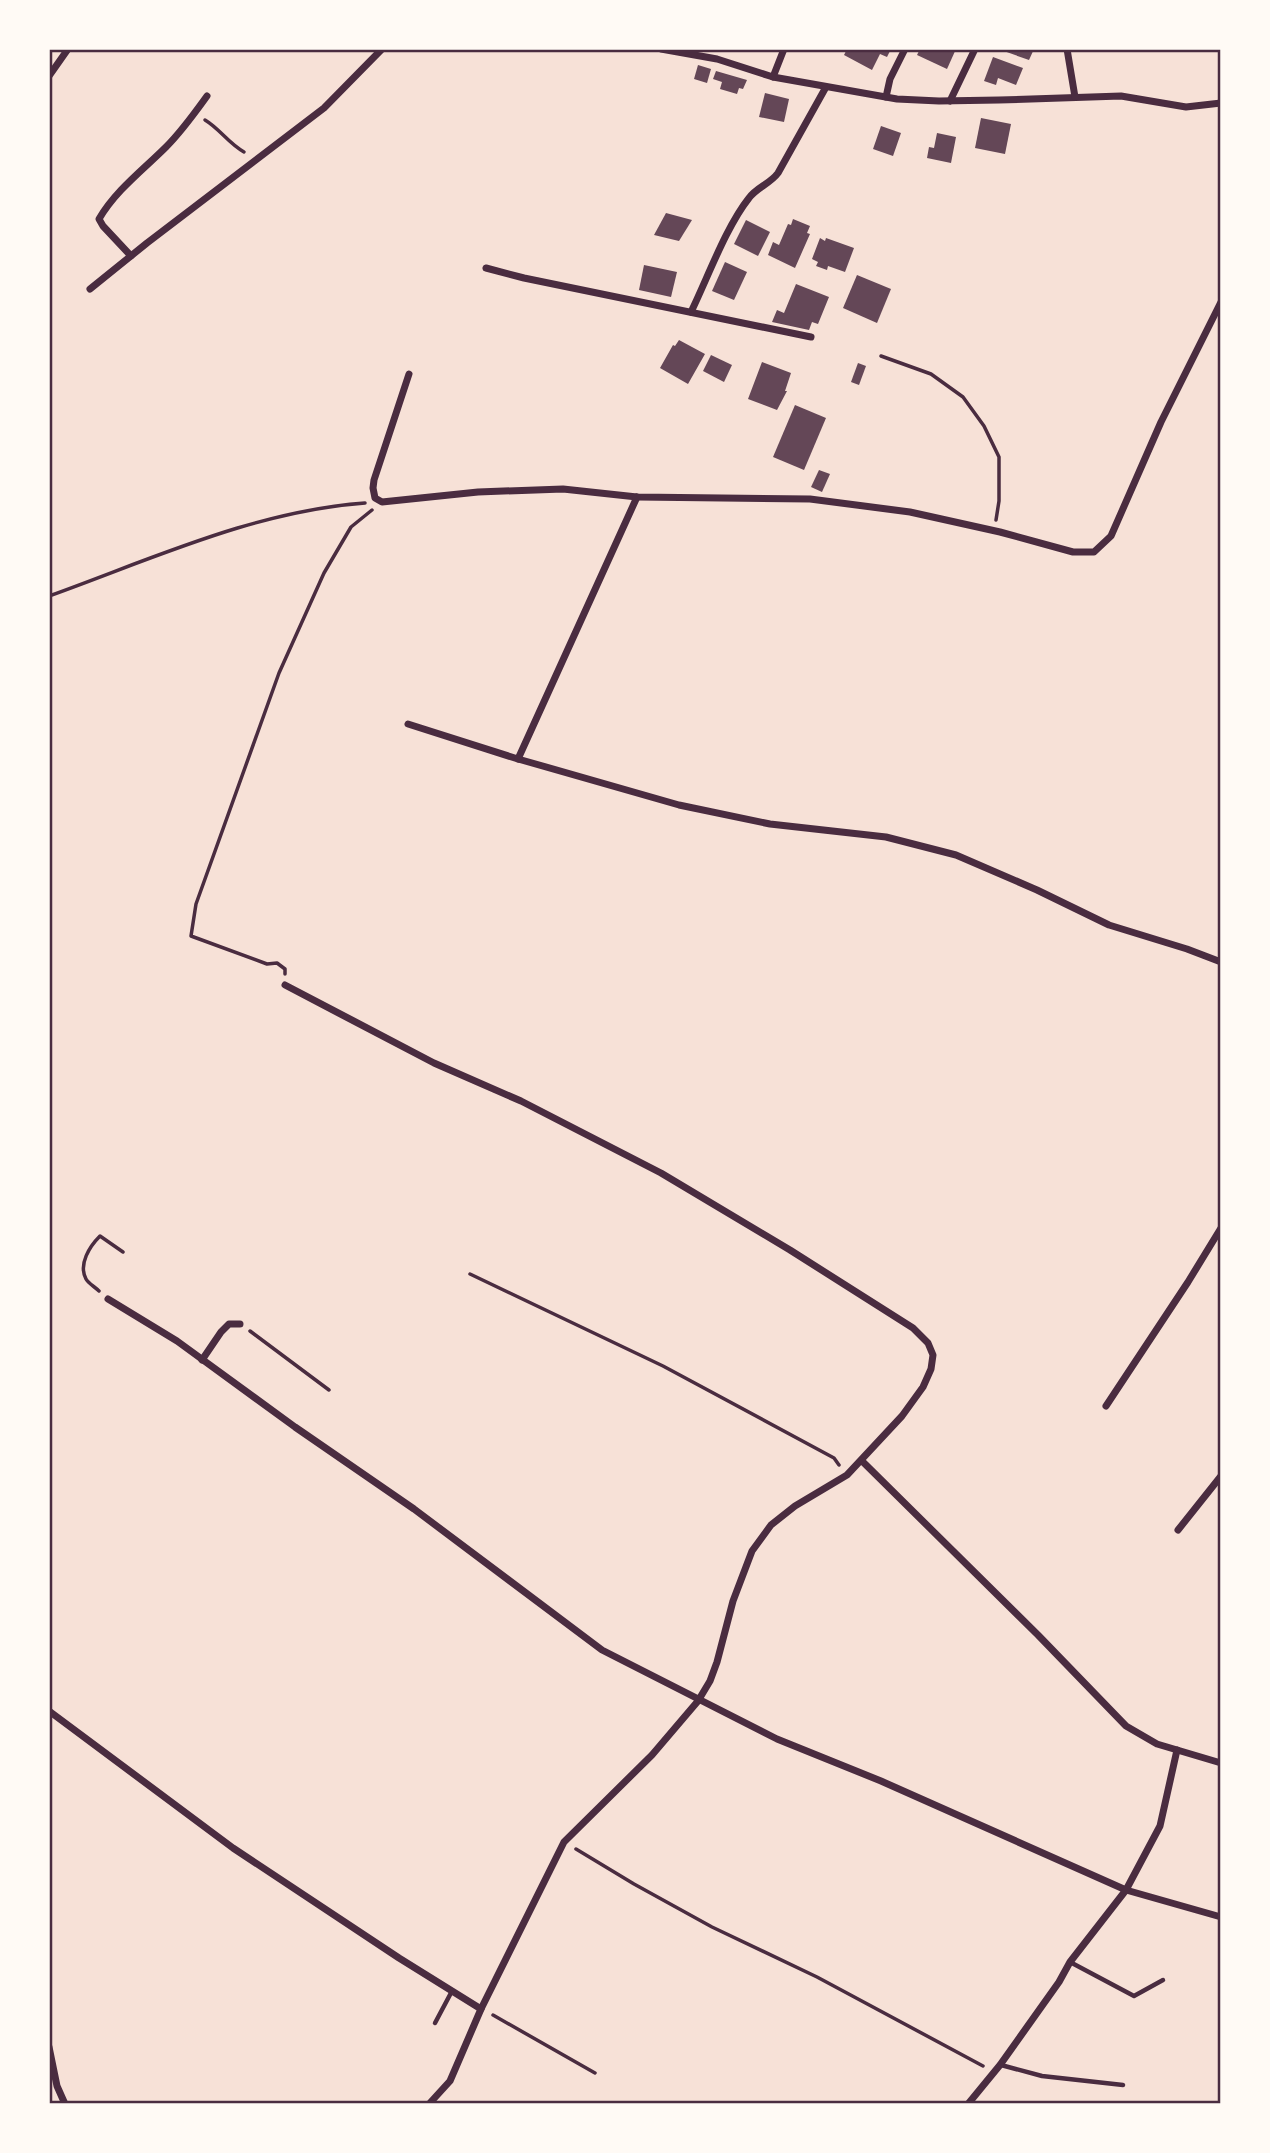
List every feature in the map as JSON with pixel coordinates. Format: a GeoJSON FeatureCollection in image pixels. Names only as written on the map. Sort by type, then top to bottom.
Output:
{"type":"FeatureCollection","features":[{"type":"Feature","properties":{"kind":"street"},"geometry":{"type":"LineString","coordinates":[[49,76],[68,49]]}},
{"type":"Feature","properties":{"kind":"street"},"geometry":{"type":"LineString","coordinates":[[90,289],[324,108],[382,49]]}},
{"type":"Feature","properties":{"kind":"street"},"geometry":{"type":"LineString","coordinates":[[661,49],[689,51],[773,77],[886,97],[950,101],[1126,96],[1191,108],[1221,103]]}},
{"type":"Feature","properties":{"kind":"street"},"geometry":{"type":"LineString","coordinates":[[773,77],[785,49]]}},
{"type":"Feature","properties":{"kind":"street"},"geometry":{"type":"LineString","coordinates":[[886,97],[890,79],[905,49]]}},
{"type":"Feature","properties":{"kind":"street"},"geometry":{"type":"LineString","coordinates":[[950,101],[975,49]]}},
{"type":"Feature","properties":{"kind":"street"},"geometry":{"type":"LineString","coordinates":[[1067,49],[1075,97]]}},
{"type":"Feature","properties":{"kind":"street"},"geometry":{"type":"LineString","coordinates":[[691,312],[740,211],[755,191],[770,183],[778,173],[826,87]]}},
{"type":"Feature","properties":{"kind":"street"},"geometry":{"type":"LineString","coordinates":[[131,256],[99,219],[138,172],[166,147],[195,114],[207,96]]}},
{"type":"Feature","properties":{"kind":"street"},"geometry":{"type":"LineString","coordinates":[[486,268],[653,306],[811,337]]}},
{"type":"Feature","properties":{"kind":"street"},"geometry":{"type":"LineString","coordinates":[[409,374],[374,480],[375,498],[382,502],[478,492],[563,489],[637,497],[810,499],[910,513],[1073,552],[1094,552],[1111,536],[1161,422],[1221,302]]}},
{"type":"Feature","properties":{"kind":"street"},"geometry":{"type":"LineString","coordinates":[[518,759],[637,497]]}},
{"type":"Feature","properties":{"kind":"street"},"geometry":{"type":"LineString","coordinates":[[408,724],[679,805],[770,824],[886,838],[956,855],[1109,925],[1221,962]]}},
{"type":"Feature","properties":{"kind":"street"},"geometry":{"type":"LineString","coordinates":[[285,985],[434,1063],[521,1101],[661,1173],[913,1328],[928,1343],[933,1355],[931,1369],[923,1387],[902,1416],[862,1461],[848,1475],[795,1506],[771,1525],[752,1551],[733,1601],[710,1681],[698,1700],[652,1755],[565,1842],[481,2009],[450,2081],[429,2104]]}},
{"type":"Feature","properties":{"kind":"street"},"geometry":{"type":"LineString","coordinates":[[1106,1406],[1221,1228]]}},
{"type":"Feature","properties":{"kind":"street"},"geometry":{"type":"LineString","coordinates":[[108,1299],[177,1341],[414,1509],[602,1650],[777,1739],[893,1786],[1126,1890],[1221,1917]]}},
{"type":"Feature","properties":{"kind":"street"},"geometry":{"type":"LineString","coordinates":[[202,1360],[229,1324],[240,1324]]}},
{"type":"Feature","properties":{"kind":"street"},"geometry":{"type":"LineString","coordinates":[[862,1461],[1126,1726],[1157,1744],[1221,1763]]}},
{"type":"Feature","properties":{"kind":"street"},"geometry":{"type":"LineString","coordinates":[[1178,1530],[1221,1476]]}},
{"type":"Feature","properties":{"kind":"street"},"geometry":{"type":"LineString","coordinates":[[49,1711],[233,1848],[481,2009]]}},
{"type":"Feature","properties":{"kind":"street"},"geometry":{"type":"LineString","coordinates":[[968,2104],[1000,2065],[1059,1982],[1070,1962],[1126,1890],[1160,1826],[1177,1750]]}},
{"type":"Feature","properties":{"kind":"street"},"geometry":{"type":"LineString","coordinates":[[49,2048],[57,2086],[65,2104]]}},
{"type":"Feature","properties":{"kind":"street"},"geometry":{"type":"LineString","coordinates":[[49,2082],[57,2086]]}},
{"type":"Feature","properties":{"kind":"lane"},"geometry":{"type":"LineString","coordinates":[[1070,1962],[1134,1996],[1163,1980]]}},
{"type":"Feature","properties":{"kind":"lane"},"geometry":{"type":"LineString","coordinates":[[435,2023],[453,1990]]}},
{"type":"Feature","properties":{"kind":"lane"},"geometry":{"type":"LineString","coordinates":[[1000,2065],[1042,2076],[1123,2085]]}},
{"type":"Feature","properties":{"kind":"path"},"geometry":{"type":"LineString","coordinates":[[195,114],[217,127],[230,144],[246,154],[259,157]]}},
{"type":"Feature","properties":{"kind":"path"},"geometry":{"type":"LineString","coordinates":[[881,356],[931,374],[963,397],[984,426],[999,457],[999,501],[994,531]]}},
{"type":"Feature","properties":{"kind":"path"},"geometry":{"type":"LineString","coordinates":[[49,596],[228,531],[279,516],[332,506],[382,502]]}},
{"type":"Feature","properties":{"kind":"path"},"geometry":{"type":"LineString","coordinates":[[285,985],[285,969],[277,963],[267,964],[191,936],[196,904],[279,673],[324,573],[351,527],[382,502]]}},
{"type":"Feature","properties":{"kind":"path"},"geometry":{"type":"LineString","coordinates":[[108,1299],[86,1280],[83,1266],[92,1244],[100,1236],[123,1252]]}},
{"type":"Feature","properties":{"kind":"path"},"geometry":{"type":"LineString","coordinates":[[470,1274],[663,1366],[834,1458],[848,1475]]}},
{"type":"Feature","properties":{"kind":"path"},"geometry":{"type":"LineString","coordinates":[[240,1324],[328,1390]]}},
{"type":"Feature","properties":{"kind":"path"},"geometry":{"type":"LineString","coordinates":[[565,1842],[712,1927],[817,1977],[994,2073]]}},
{"type":"Feature","properties":{"kind":"path"},"geometry":{"type":"LineString","coordinates":[[481,2009],[595,2073]]}},
{"type":"Feature","properties":{"kind":"building"},"geometry":{"type":"Polygon","coordinates":[[[847,49],[891,49],[887,57],[880,54],[872,70],[844,55],[847,49]]]}},
{"type":"Feature","properties":{"kind":"building"},"geometry":{"type":"Polygon","coordinates":[[[920,49],[956,49],[947,69],[917,55],[920,49]]]}},
{"type":"Feature","properties":{"kind":"building"},"geometry":{"type":"Polygon","coordinates":[[[998,49],[1034,49],[1029,60],[998,49]]]}},
{"type":"Feature","properties":{"kind":"building"},"geometry":{"type":"Polygon","coordinates":[[[993,57],[1023,68],[1016,85],[998,78],[996,85],[984,81],[993,57]]]}},
{"type":"Feature","properties":{"kind":"building"},"geometry":{"type":"Polygon","coordinates":[[[698,65],[711,69],[707,83],[694,79],[698,65]]]}},
{"type":"Feature","properties":{"kind":"building"},"geometry":{"type":"Polygon","coordinates":[[[716,71],[747,80],[743,89],[739,88],[737,94],[720,89],[722,82],[713,79],[716,71]]]}},
{"type":"Feature","properties":{"kind":"building"},"geometry":{"type":"Polygon","coordinates":[[[765,93],[789,99],[784,122],[759,117],[765,93]]]}},
{"type":"Feature","properties":{"kind":"building"},"geometry":{"type":"Polygon","coordinates":[[[981,118],[1011,124],[1005,154],[975,148],[981,118]]]}},
{"type":"Feature","properties":{"kind":"building"},"geometry":{"type":"Polygon","coordinates":[[[881,126],[901,133],[893,156],[873,149],[881,126]]]}},
{"type":"Feature","properties":{"kind":"building"},"geometry":{"type":"Polygon","coordinates":[[[937,133],[956,137],[951,163],[927,158],[929,147],[934,148],[937,133]]]}},
{"type":"Feature","properties":{"kind":"building"},"geometry":{"type":"Polygon","coordinates":[[[666,213],[692,220],[679,241],[654,235],[666,213]]]}},
{"type":"Feature","properties":{"kind":"building"},"geometry":{"type":"Polygon","coordinates":[[[793,219],[810,226],[807,233],[810,234],[795,268],[768,255],[773,242],[779,245],[793,219]]]}},
{"type":"Feature","properties":{"kind":"building"},"geometry":{"type":"Polygon","coordinates":[[[746,220],[770,232],[758,256],[734,244],[746,220]]]}},
{"type":"Feature","properties":{"kind":"building"},"geometry":{"type":"Polygon","coordinates":[[[820,238],[854,248],[845,272],[828,266],[827,270],[816,266],[818,262],[812,259],[820,238]]]}},
{"type":"Feature","properties":{"kind":"building"},"geometry":{"type":"Polygon","coordinates":[[[725,262],[747,272],[734,300],[712,291],[725,262]]]}},
{"type":"Feature","properties":{"kind":"building"},"geometry":{"type":"Polygon","coordinates":[[[644,265],[677,272],[671,297],[639,290],[644,265]]]}},
{"type":"Feature","properties":{"kind":"building"},"geometry":{"type":"Polygon","coordinates":[[[857,275],[891,289],[877,323],[843,308],[857,275]]]}},
{"type":"Feature","properties":{"kind":"building"},"geometry":{"type":"Polygon","coordinates":[[[796,284],[829,297],[818,324],[812,322],[809,330],[772,322],[777,310],[784,313],[796,284]]]}},
{"type":"Feature","properties":{"kind":"building"},"geometry":{"type":"Polygon","coordinates":[[[679,340],[705,354],[688,384],[660,368],[673,345],[679,340]]]}},
{"type":"Feature","properties":{"kind":"building"},"geometry":{"type":"Polygon","coordinates":[[[711,355],[732,365],[724,382],[703,371],[711,355]]]}},
{"type":"Feature","properties":{"kind":"building"},"geometry":{"type":"Polygon","coordinates":[[[762,362],[791,373],[787,391],[777,410],[748,399],[762,362]]]}},
{"type":"Feature","properties":{"kind":"building"},"geometry":{"type":"Polygon","coordinates":[[[858,363],[866,366],[859,385],[851,382],[858,363]]]}},
{"type":"Feature","properties":{"kind":"building"},"geometry":{"type":"Polygon","coordinates":[[[795,405],[826,418],[804,470],[773,457],[795,405]]]}},
{"type":"Feature","properties":{"kind":"building"},"geometry":{"type":"Polygon","coordinates":[[[819,470],[830,474],[822,492],[811,487],[819,470]]]}}]}
